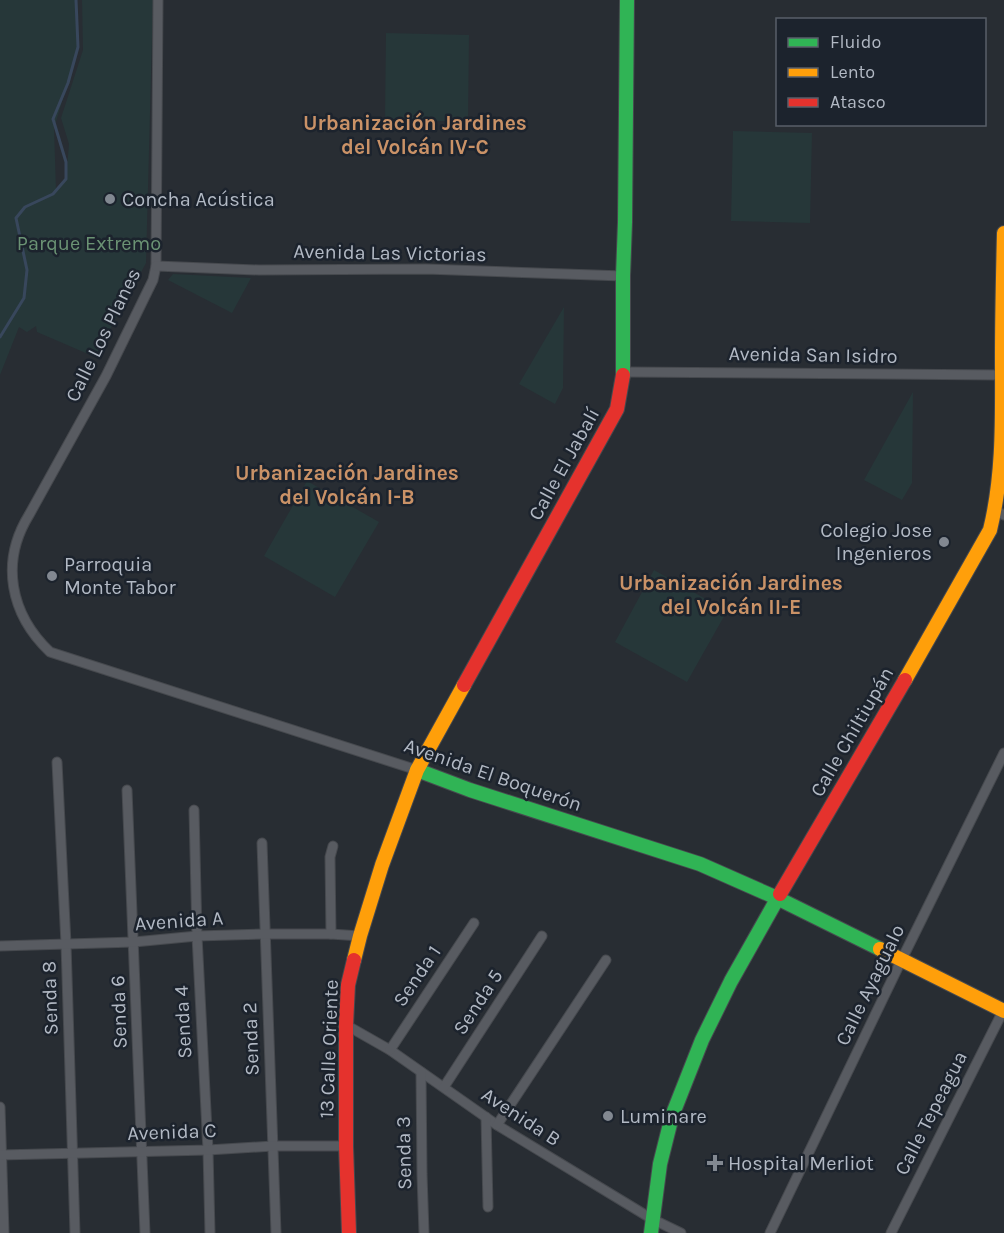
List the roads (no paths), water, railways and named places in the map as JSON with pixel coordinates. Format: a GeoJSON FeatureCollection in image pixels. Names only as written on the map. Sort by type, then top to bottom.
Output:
{"type":"FeatureCollection","features":[{"type":"Feature","properties":{"kind":"main road","name":"Calle El Jabalí"},"geometry":{"type":"LineString","coordinates":[[417,770],[617,409],[624,372],[627,0]]}},
{"type":"Feature","properties":{"kind":"main road","name":"Calle Chiltiupán"},"geometry":{"type":"LineString","coordinates":[[651,1226],[660,1164],[672,1116],[702,1040],[777,898],[1000,513],[999,493],[1004,418],[1002,375],[1004,233]]}},
{"type":"Feature","properties":{"kind":"main road","name":"Avenida El Boquerón"},"geometry":{"type":"LineString","coordinates":[[417,770],[470,790],[700,864],[777,898],[1004,1010]]}},
{"type":"Feature","properties":{"kind":"main road","name":"13 Calle Oriente"},"geometry":{"type":"LineString","coordinates":[[349,1233],[346,1146],[348,985],[360,936],[382,865],[417,770]]}},
{"type":"Feature","properties":{"kind":"street","name":"Calle Los Planes"},"geometry":{"type":"LineString","coordinates":[[10,560],[15,538],[106,376],[153,280],[156,266],[158,0]]}},
{"type":"Feature","properties":{"kind":"street","name":"Avenida Las Victorias"},"geometry":{"type":"LineString","coordinates":[[156,266],[259,270],[426,269],[623,276]]}},
{"type":"Feature","properties":{"kind":"street","name":"Avenida San Isidro"},"geometry":{"type":"LineString","coordinates":[[624,372],[1002,375]]}},
{"type":"Feature","properties":{"kind":"street","name":"Avenida El Boquerón"},"geometry":{"type":"LineString","coordinates":[[10,560],[13,593],[19,610],[26,625],[50,652],[417,770]]}},
{"type":"Feature","properties":{"kind":"street","name":"Calle Ayagualo"},"geometry":{"type":"LineString","coordinates":[[770,1233],[1004,753]]}},
{"type":"Feature","properties":{"kind":"street","name":"Senda 8"},"geometry":{"type":"LineString","coordinates":[[57,762],[66,944],[75,1233]]}},
{"type":"Feature","properties":{"kind":"street","name":"Senda 6"},"geometry":{"type":"LineString","coordinates":[[127,790],[145,1233]]}},
{"type":"Feature","properties":{"kind":"street","name":"Senda 4"},"geometry":{"type":"LineString","coordinates":[[194,810],[210,1233]]}},
{"type":"Feature","properties":{"kind":"street","name":"Senda 2"},"geometry":{"type":"LineString","coordinates":[[262,843],[276,1233]]}},
{"type":"Feature","properties":{"kind":"street"},"geometry":{"type":"LineString","coordinates":[[331,934],[330,857],[333,846]]}},
{"type":"Feature","properties":{"kind":"street","name":"Senda 1"},"geometry":{"type":"LineString","coordinates":[[390,1050],[474,923]]}},
{"type":"Feature","properties":{"kind":"street","name":"Avenida A"},"geometry":{"type":"LineString","coordinates":[[0,946],[134,942],[197,936],[265,934],[360,936]]}},
{"type":"Feature","properties":{"kind":"street","name":"Senda 5"},"geometry":{"type":"LineString","coordinates":[[444,1087],[542,936]]}},
{"type":"Feature","properties":{"kind":"street"},"geometry":{"type":"LineString","coordinates":[[497,1125],[606,960]]}},
{"type":"Feature","properties":{"kind":"street","name":"Calle Tepeagua"},"geometry":{"type":"LineString","coordinates":[[891,1233],[1004,1010]]}},
{"type":"Feature","properties":{"kind":"street","name":"Avenida B"},"geometry":{"type":"LineString","coordinates":[[346,1025],[390,1050],[497,1125],[651,1226],[681,1233]]}},
{"type":"Feature","properties":{"kind":"street","name":"Senda 3"},"geometry":{"type":"LineString","coordinates":[[421,1072],[424,1233]]}},
{"type":"Feature","properties":{"kind":"street"},"geometry":{"type":"LineString","coordinates":[[0,1107],[4,1233]]}},
{"type":"Feature","properties":{"kind":"street"},"geometry":{"type":"LineString","coordinates":[[486,1117],[488,1207]]}},
{"type":"Feature","properties":{"kind":"street","name":"Avenida C"},"geometry":{"type":"LineString","coordinates":[[1,1155],[208,1150],[273,1146],[346,1146]]}},
{"type":"Feature","properties":{"kind":"waterway"},"geometry":{"type":"LineString","coordinates":[[0,337],[24,298],[27,270],[16,218],[25,207],[53,194],[66,179],[66,162],[53,119],[68,83],[78,47],[76,0]]}},
{"type":"Feature","properties":{"kind":"place","name":"Concha Acústica"},"geometry":{"type":"Point","coordinates":[110,199]}},
{"type":"Feature","properties":{"kind":"place","name":"Colegio Jose Ingenieros"},"geometry":{"type":"Point","coordinates":[944,542]}},
{"type":"Feature","properties":{"kind":"place","name":"Parroquia Monte Tabor"},"geometry":{"type":"Point","coordinates":[52,576]}},
{"type":"Feature","properties":{"kind":"place","name":"Luminare"},"geometry":{"type":"Point","coordinates":[608,1116]}},
{"type":"Feature","properties":{"kind":"place","name":"Hospital Merliot"},"geometry":{"type":"Point","coordinates":[715,1163]}},
{"type":"Feature","properties":{"kind":"district","name":"Urbanización Jardines del Volcán IV-C"},"geometry":{"type":"Point","coordinates":[415,135]}},
{"type":"Feature","properties":{"kind":"district","name":"Urbanización Jardines del Volcán I-B"},"geometry":{"type":"Point","coordinates":[347,485]}},
{"type":"Feature","properties":{"kind":"district","name":"Urbanización Jardines del Volcán II-E"},"geometry":{"type":"Point","coordinates":[731,595]}},
{"type":"Feature","properties":{"kind":"park label","name":"Parque Extremo"},"geometry":{"type":"Point","coordinates":[89,243]}}]}
